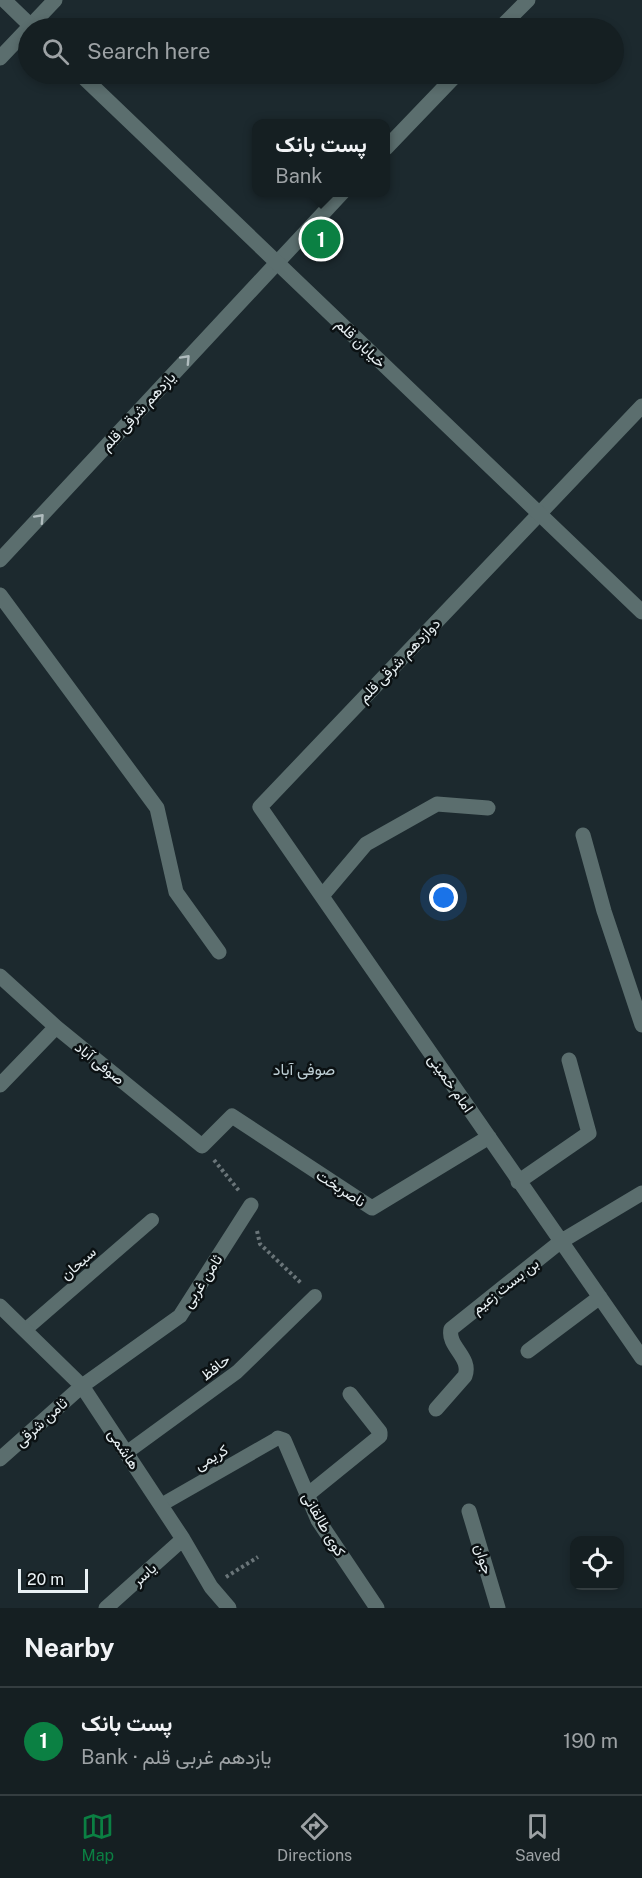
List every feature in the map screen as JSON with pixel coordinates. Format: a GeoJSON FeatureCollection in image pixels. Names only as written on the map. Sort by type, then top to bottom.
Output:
{"type":"FeatureCollection","features":[{"type":"Feature","properties":{"kind":"street"},"geometry":{"type":"LineString","coordinates":[[3,0],[22,18]]}},
{"type":"Feature","properties":{"kind":"street"},"geometry":{"type":"LineString","coordinates":[[40,18],[55,0]]}},
{"type":"Feature","properties":{"kind":"street"},"geometry":{"type":"LineString","coordinates":[[510,18],[528,0]]}},
{"type":"Feature","properties":{"kind":"street"},"geometry":{"type":"LineString","coordinates":[[0,58],[18,41]]}},
{"type":"Feature","properties":{"kind":"street","name":"خیابان قلم"},"geometry":{"type":"LineString","coordinates":[[90,84],[642,612]]}},
{"type":"Feature","properties":{"kind":"street"},"geometry":{"type":"LineString","coordinates":[[390,144],[447,84]]}},
{"type":"Feature","properties":{"kind":"street","name":"یازدهم شرقی قلم"},"geometry":{"type":"LineString","coordinates":[[0,560],[276,261],[338,197]]}},
{"type":"Feature","properties":{"kind":"street","name":"دوازدهم شرقی قلم"},"geometry":{"type":"LineString","coordinates":[[260,807],[642,406]]}},
{"type":"Feature","properties":{"kind":"street"},"geometry":{"type":"LineString","coordinates":[[0,595],[157,808],[176,892],[219,952]]}},
{"type":"Feature","properties":{"kind":"street"},"geometry":{"type":"LineString","coordinates":[[322,896],[366,844],[437,804],[488,808]]}},
{"type":"Feature","properties":{"kind":"street","name":"امام خمینی"},"geometry":{"type":"LineString","coordinates":[[260,807],[642,1358]]}},
{"type":"Feature","properties":{"kind":"street"},"geometry":{"type":"LineString","coordinates":[[583,835],[604,911],[642,1025]]}},
{"type":"Feature","properties":{"kind":"street","name":"صوفی آباد"},"geometry":{"type":"LineString","coordinates":[[0,976],[56,1027],[202,1146]]}},
{"type":"Feature","properties":{"kind":"street"},"geometry":{"type":"LineString","coordinates":[[0,1085],[56,1027]]}},
{"type":"Feature","properties":{"kind":"street"},"geometry":{"type":"LineString","coordinates":[[518,1182],[589,1133],[569,1060]]}},
{"type":"Feature","properties":{"kind":"street","name":"ناصربخت"},"geometry":{"type":"LineString","coordinates":[[202,1146],[232,1116],[372,1208],[489,1137]]}},
{"type":"Feature","properties":{"kind":"street","name":"بن بست زعیم"},"geometry":{"type":"LineString","coordinates":[[436,1409],[465,1376],[467,1370],[466,1363],[450,1336],[451,1329],[560,1242],[642,1193]]}},
{"type":"Feature","properties":{"kind":"street","name":"ثامن غربی"},"geometry":{"type":"LineString","coordinates":[[82,1386],[180,1316],[251,1205]]}},
{"type":"Feature","properties":{"kind":"street"},"geometry":{"type":"LineString","coordinates":[[528,1351],[600,1297]]}},
{"type":"Feature","properties":{"kind":"street","name":"هاشمی"},"geometry":{"type":"LineString","coordinates":[[0,1306],[82,1386],[183,1539],[211,1587],[229,1608]]}},
{"type":"Feature","properties":{"kind":"street","name":"ثامن شرقی"},"geometry":{"type":"LineString","coordinates":[[0,1459],[82,1386]]}},
{"type":"Feature","properties":{"kind":"street"},"geometry":{"type":"LineString","coordinates":[[306,1496],[380,1436],[380,1432],[350,1394]]}},
{"type":"Feature","properties":{"kind":"street","name":"کوی طالقانی"},"geometry":{"type":"LineString","coordinates":[[278,1438],[284,1440],[318,1520],[377,1608]]}},
{"type":"Feature","properties":{"kind":"street","name":"جوان"},"geometry":{"type":"LineString","coordinates":[[469,1511],[498,1608]]}},
{"type":"Feature","properties":{"kind":"street","name":"یاسر"},"geometry":{"type":"LineString","coordinates":[[106,1608],[183,1539]]}},
{"type":"Feature","properties":{"kind":"lane","name":"سبحان"},"geometry":{"type":"LineString","coordinates":[[25,1330],[152,1220]]}},
{"type":"Feature","properties":{"kind":"lane","name":"حافظ"},"geometry":{"type":"LineString","coordinates":[[126,1453],[237,1372],[315,1296]]}},
{"type":"Feature","properties":{"kind":"lane","name":"کریمی"},"geometry":{"type":"LineString","coordinates":[[161,1505],[278,1438]]}},
{"type":"Feature","properties":{"kind":"path"},"geometry":{"type":"LineString","coordinates":[[202,1146],[251,1205],[260,1244],[315,1296]]}},
{"type":"Feature","properties":{"kind":"path"},"geometry":{"type":"LineString","coordinates":[[211,1587],[258,1557]]}},
{"type":"Feature","properties":{"kind":"place","name":"پست بانک"},"geometry":{"type":"Point","coordinates":[321,239]}},
{"type":"Feature","properties":{"kind":"district","name":"صوفی آباد"},"geometry":{"type":"Point","coordinates":[304,1069]}}]}
